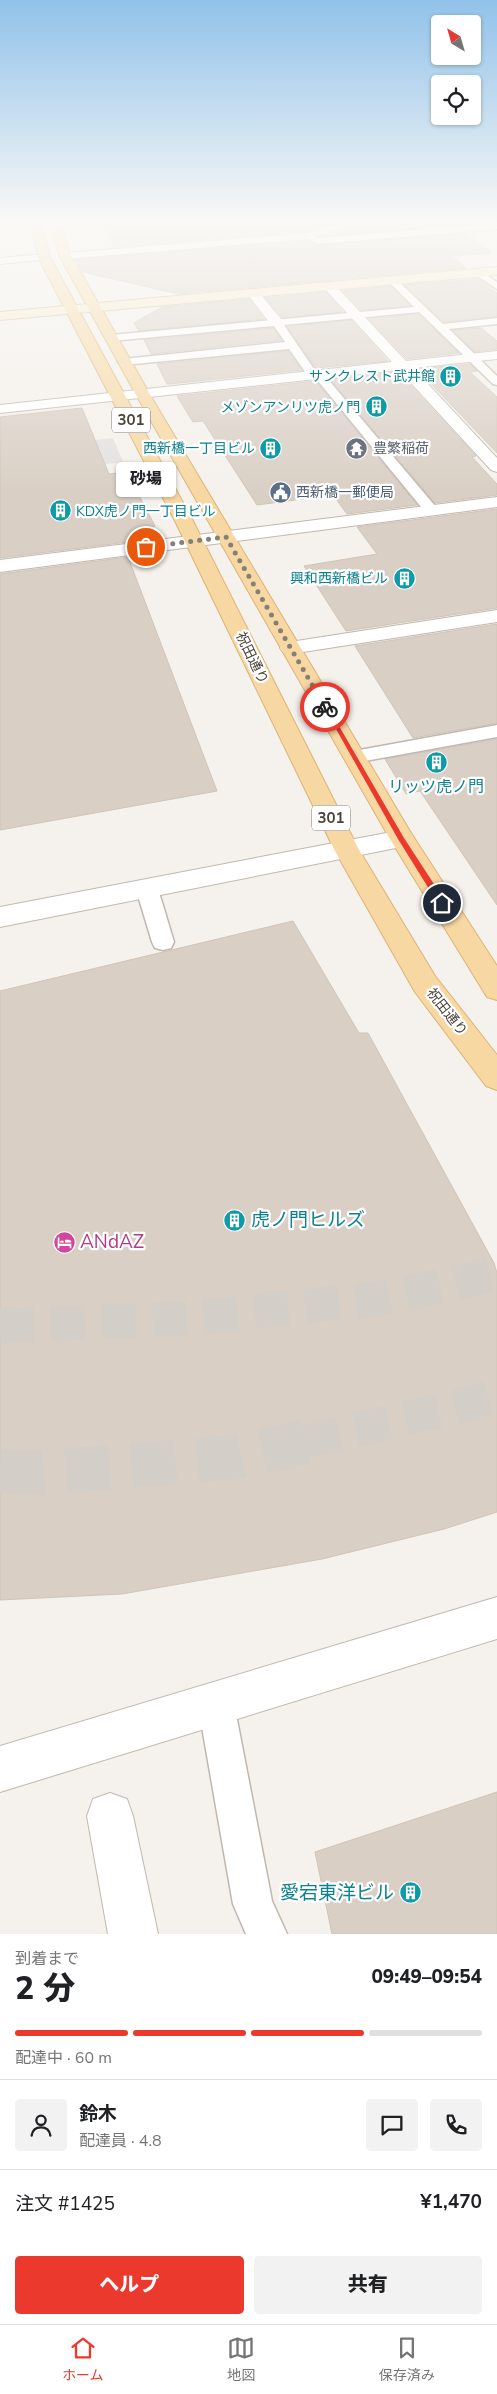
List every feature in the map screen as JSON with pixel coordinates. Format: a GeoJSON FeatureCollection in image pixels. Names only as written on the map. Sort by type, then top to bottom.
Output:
{"type":"FeatureCollection","features":[{"type":"Feature","properties":{"kind":"main road"},"geometry":{"type":"LineString","coordinates":[[0,316],[24,312]]}},
{"type":"Feature","properties":{"kind":"main road","name":"祝田通り"},"geometry":{"type":"LineString","coordinates":[[73,312],[119,396],[194,541],[347,851],[425,984],[497,1077]]}},
{"type":"Feature","properties":{"kind":"main road","name":"301"},"geometry":{"type":"LineString","coordinates":[[97,312],[142,394],[402,839],[490,965],[497,989]]}},
{"type":"Feature","properties":{"kind":"street"},"geometry":{"type":"LineString","coordinates":[[268,312],[277,323]]}},
{"type":"Feature","properties":{"kind":"street"},"geometry":{"type":"LineString","coordinates":[[353,312],[497,467]]}},
{"type":"Feature","properties":{"kind":"street"},"geometry":{"type":"LineString","coordinates":[[0,409],[497,355]]}},
{"type":"Feature","properties":{"kind":"street"},"geometry":{"type":"LineString","coordinates":[[0,566],[497,502]]}},
{"type":"Feature","properties":{"kind":"street"},"geometry":{"type":"LineString","coordinates":[[290,648],[497,616]]}},
{"type":"Feature","properties":{"kind":"street"},"geometry":{"type":"LineString","coordinates":[[0,917],[402,839]]}},
{"type":"Feature","properties":{"kind":"street"},"geometry":{"type":"LineString","coordinates":[[0,1769],[497,1618]]}},
{"type":"Feature","properties":{"kind":"street"},"geometry":{"type":"LineString","coordinates":[[110,1816],[133,1934]]}},
{"type":"Feature","properties":{"kind":"lane"},"geometry":{"type":"LineString","coordinates":[[111,338],[386,312]]}},
{"type":"Feature","properties":{"kind":"lane"},"geometry":{"type":"LineString","coordinates":[[425,312],[497,382]]}},
{"type":"Feature","properties":{"kind":"lane"},"geometry":{"type":"LineString","coordinates":[[440,327],[497,321]]}},
{"type":"Feature","properties":{"kind":"lane"},"geometry":{"type":"LineString","coordinates":[[277,323],[310,371],[322,379],[431,510]]}},
{"type":"Feature","properties":{"kind":"lane"},"geometry":{"type":"LineString","coordinates":[[124,362],[292,346]]}},
{"type":"Feature","properties":{"kind":"lane"},"geometry":{"type":"LineString","coordinates":[[354,757],[497,731]]}},
{"type":"Feature","properties":{"kind":"lane"},"geometry":{"type":"LineString","coordinates":[[147,889],[163,942]]}},
{"type":"Feature","properties":{"kind":"lane"},"geometry":{"type":"LineString","coordinates":[[216,1704],[253,1904],[267,1934]]}},
{"type":"Feature","properties":{"kind":"shaded area"},"geometry":{"type":"Polygon","coordinates":[[[113,438],[123,462],[0,477],[0,451],[113,438]]]}},
{"type":"Feature","properties":{"kind":"building"},"geometry":{"type":"Polygon","coordinates":[[[153,312],[259,312],[264,319],[139,331],[134,323],[153,312]]]}},
{"type":"Feature","properties":{"kind":"building"},"geometry":{"type":"Polygon","coordinates":[[[278,312],[340,312],[282,317],[278,312]]]}},
{"type":"Feature","properties":{"kind":"building"},"geometry":{"type":"Polygon","coordinates":[[[434,312],[497,312],[497,316],[444,322],[434,312]]]}},
{"type":"Feature","properties":{"kind":"building"},"geometry":{"type":"Polygon","coordinates":[[[418,314],[459,353],[407,359],[369,319],[418,314]]]}},
{"type":"Feature","properties":{"kind":"building"},"geometry":{"type":"Polygon","coordinates":[[[351,320],[388,361],[316,368],[287,327],[351,320]]]}},
{"type":"Feature","properties":{"kind":"building"},"geometry":{"type":"Polygon","coordinates":[[[273,328],[282,340],[151,354],[144,340],[273,328]]]}},
{"type":"Feature","properties":{"kind":"building"},"geometry":{"type":"Polygon","coordinates":[[[481,328],[497,341],[497,349],[475,352],[453,330],[481,328]]]}},
{"type":"Feature","properties":{"kind":"building"},"geometry":{"type":"Polygon","coordinates":[[[288,351],[302,370],[167,384],[157,364],[288,351]]]}},
{"type":"Feature","properties":{"kind":"building"},"geometry":{"type":"Polygon","coordinates":[[[470,364],[477,371],[470,372],[497,397],[497,453],[417,369],[470,364]]]}},
{"type":"Feature","properties":{"kind":"building"},"geometry":{"type":"Polygon","coordinates":[[[398,372],[476,456],[472,457],[497,484],[497,495],[435,503],[330,379],[398,372]]]}},
{"type":"Feature","properties":{"kind":"building"},"geometry":{"type":"Polygon","coordinates":[[[315,381],[417,505],[347,514],[333,495],[257,505],[203,421],[193,422],[177,396],[315,381]]]}},
{"type":"Feature","properties":{"kind":"building"},"geometry":{"type":"Polygon","coordinates":[[[82,408],[109,474],[127,472],[155,526],[136,541],[0,558],[0,417],[82,408]]]}},
{"type":"Feature","properties":{"kind":"building"},"geometry":{"type":"Polygon","coordinates":[[[497,509],[497,608],[346,631],[304,566],[377,554],[357,527],[497,509]]]}},
{"type":"Feature","properties":{"kind":"building"},"geometry":{"type":"Polygon","coordinates":[[[128,557],[217,791],[0,830],[0,574],[128,557]]]}},
{"type":"Feature","properties":{"kind":"building"},"geometry":{"type":"Polygon","coordinates":[[[497,624],[497,723],[413,738],[355,646],[497,624]]]}},
{"type":"Feature","properties":{"kind":"building"},"geometry":{"type":"Polygon","coordinates":[[[497,739],[497,905],[420,791],[406,794],[385,759],[497,739]]]}},
{"type":"Feature","properties":{"kind":"building","name":"虎ノ門ヒルズ"},"geometry":{"type":"Polygon","coordinates":[[[293,921],[359,1033],[368,1033],[494,1263],[497,1273],[497,1512],[444,1529],[322,1559],[122,1594],[0,1600],[0,991],[293,921]]]}},
{"type":"Feature","properties":{"kind":"building","name":"愛宕東洋ビル"},"geometry":{"type":"Polygon","coordinates":[[[497,1792],[497,1934],[332,1934],[315,1852],[497,1792]]]}},
{"type":"Feature","properties":{"kind":"tunnel"},"geometry":{"type":"LineString","coordinates":[[0,1326],[194,1318],[383,1298],[497,1274]]}},
{"type":"Feature","properties":{"kind":"tunnel"},"geometry":{"type":"LineString","coordinates":[[306,1441],[456,1407],[497,1395]]}},
{"type":"Feature","properties":{"kind":"tunnel"},"geometry":{"type":"LineString","coordinates":[[0,1471],[38,1473],[237,1457],[312,1440]]}},
{"type":"Feature","properties":{"kind":"way so far"},"geometry":{"type":"LineString","coordinates":[[146,547],[226,537],[325,707]]}},
{"type":"Feature","properties":{"kind":"place","name":"サンクレスト武井館"},"geometry":{"type":"Point","coordinates":[451,376]}},
{"type":"Feature","properties":{"kind":"place","name":"メゾンアンリツ虎ノ門"},"geometry":{"type":"Point","coordinates":[376,407]}},
{"type":"Feature","properties":{"kind":"place","name":"西新橋一丁目ビル"},"geometry":{"type":"Point","coordinates":[271,448]}},
{"type":"Feature","properties":{"kind":"place","name":"豊繁稲荷"},"geometry":{"type":"Point","coordinates":[357,448]}},
{"type":"Feature","properties":{"kind":"place","name":"西新橋一郵便局"},"geometry":{"type":"Point","coordinates":[280,492]}},
{"type":"Feature","properties":{"kind":"place","name":"KDX虎ノ門一丁目ビル"},"geometry":{"type":"Point","coordinates":[60,511]}},
{"type":"Feature","properties":{"kind":"place","name":"砂場"},"geometry":{"type":"Point","coordinates":[146,547]}},
{"type":"Feature","properties":{"kind":"place","name":"興和西新橋ビル"},"geometry":{"type":"Point","coordinates":[404,578]}},
{"type":"Feature","properties":{"kind":"place","name":"リッツ虎ノ門"},"geometry":{"type":"Point","coordinates":[436,763]}},
{"type":"Feature","properties":{"kind":"place","name":"虎ノ門ヒルズ"},"geometry":{"type":"Point","coordinates":[235,1220]}},
{"type":"Feature","properties":{"kind":"place","name":"ANdAZ"},"geometry":{"type":"Point","coordinates":[64,1242]}},
{"type":"Feature","properties":{"kind":"place","name":"愛宕東洋ビル"},"geometry":{"type":"Point","coordinates":[410,1893]}},
{"type":"Feature","properties":{"kind":"route"},"geometry":{"type":"LineString","coordinates":[[325,707],[402,839],[442,903]]}}]}
